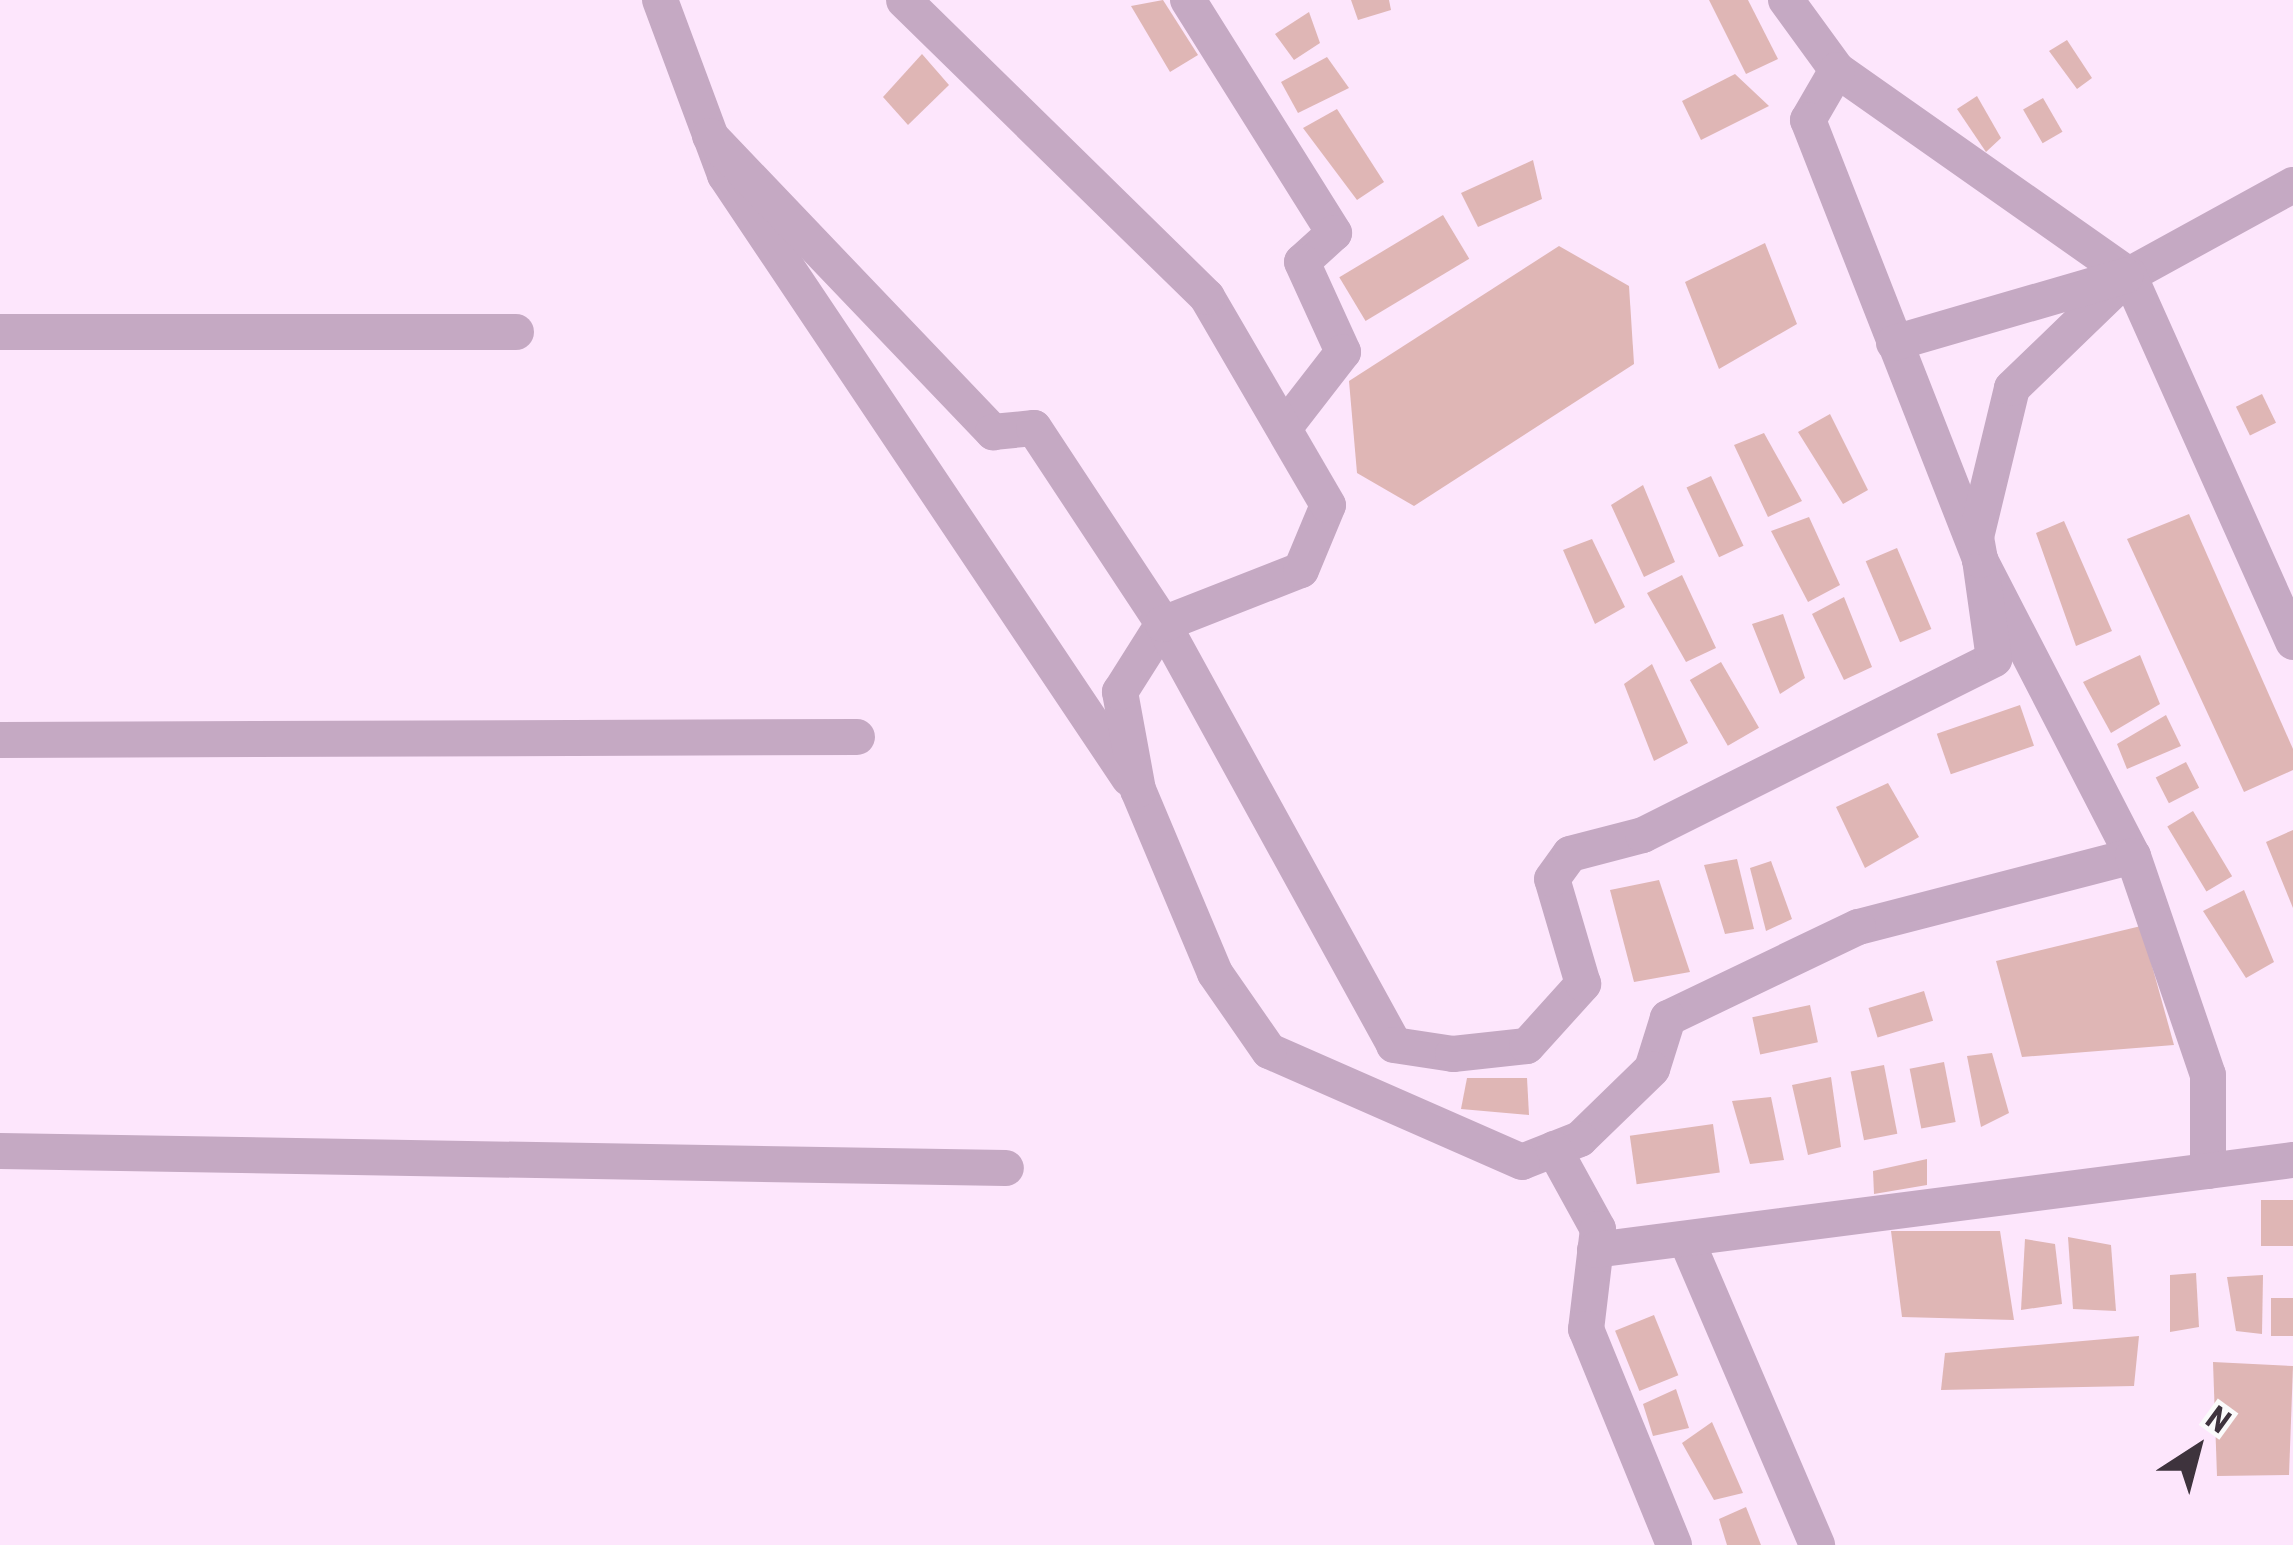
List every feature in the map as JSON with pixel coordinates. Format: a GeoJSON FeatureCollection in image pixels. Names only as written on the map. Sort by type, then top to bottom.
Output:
{"type":"FeatureCollection","features":[{"type":"Feature","properties":{"kind":"street"},"geometry":{"type":"LineString","coordinates":[[660,0],[725,176],[1138,790],[1215,973],[1269,1051],[1434,1132],[1522,1162],[1580,1139],[1652,1069],[1668,1018],[1858,927],[2133,856]]}},
{"type":"Feature","properties":{"kind":"street"},"geometry":{"type":"LineString","coordinates":[[904,0],[1208,297],[1328,505],[1301,570],[1163,624],[1120,692],[1138,790]]}},
{"type":"Feature","properties":{"kind":"street"},"geometry":{"type":"LineString","coordinates":[[1188,0],[1334,233],[1303,262],[1342,352],[1284,428]]}},
{"type":"Feature","properties":{"kind":"street"},"geometry":{"type":"LineString","coordinates":[[1786,0],[1838,70],[2129,274],[2293,642]]}},
{"type":"Feature","properties":{"kind":"street"},"geometry":{"type":"LineString","coordinates":[[1838,70],[1808,119],[1980,560],[2133,856],[2208,1075],[2208,1172]]}},
{"type":"Feature","properties":{"kind":"street"},"geometry":{"type":"LineString","coordinates":[[710,136],[993,432],[1034,428],[1163,624],[1394,1045],[1453,1054],[1527,1046],[1583,984],[1552,879],[1570,854],[1642,835],[1994,659],[1980,560],[2012,388],[2129,274]]}},
{"type":"Feature","properties":{"kind":"street"},"geometry":{"type":"LineString","coordinates":[[1894,343],[2129,274],[2293,185]]}},
{"type":"Feature","properties":{"kind":"street"},"geometry":{"type":"LineString","coordinates":[[0,332],[516,332]]}},
{"type":"Feature","properties":{"kind":"street"},"geometry":{"type":"LineString","coordinates":[[0,740],[857,737]]}},
{"type":"Feature","properties":{"kind":"street"},"geometry":{"type":"LineString","coordinates":[[1554,1149],[1598,1229],[1586,1329],[1674,1545]]}},
{"type":"Feature","properties":{"kind":"street"},"geometry":{"type":"LineString","coordinates":[[0,1151],[1006,1168]]}},
{"type":"Feature","properties":{"kind":"street"},"geometry":{"type":"LineString","coordinates":[[1595,1250],[2293,1160]]}},
{"type":"Feature","properties":{"kind":"street"},"geometry":{"type":"LineString","coordinates":[[1686,1239],[1817,1545]]}},
{"type":"Feature","properties":{"kind":"building"},"geometry":{"type":"Polygon","coordinates":[[[1163,0],[1198,55],[1170,72],[1131,6],[1163,0]]]}},
{"type":"Feature","properties":{"kind":"building"},"geometry":{"type":"Polygon","coordinates":[[[1351,0],[1389,0],[1391,10],[1358,20],[1351,0]]]}},
{"type":"Feature","properties":{"kind":"building"},"geometry":{"type":"Polygon","coordinates":[[[1709,0],[1748,0],[1778,59],[1746,74],[1709,0]]]}},
{"type":"Feature","properties":{"kind":"building"},"geometry":{"type":"Polygon","coordinates":[[[1309,12],[1320,43],[1294,60],[1275,34],[1309,12]]]}},
{"type":"Feature","properties":{"kind":"building"},"geometry":{"type":"Polygon","coordinates":[[[2067,40],[2092,78],[2077,89],[2049,51],[2067,40]]]}},
{"type":"Feature","properties":{"kind":"building"},"geometry":{"type":"Polygon","coordinates":[[[922,54],[949,85],[908,125],[883,97],[922,54]]]}},
{"type":"Feature","properties":{"kind":"building"},"geometry":{"type":"Polygon","coordinates":[[[1327,57],[1349,88],[1298,113],[1281,82],[1327,57]]]}},
{"type":"Feature","properties":{"kind":"building"},"geometry":{"type":"Polygon","coordinates":[[[1735,74],[1769,106],[1701,140],[1682,101],[1735,74]]]}},
{"type":"Feature","properties":{"kind":"building"},"geometry":{"type":"Polygon","coordinates":[[[1977,96],[2001,138],[1986,152],[1957,109],[1977,96]]]}},
{"type":"Feature","properties":{"kind":"building"},"geometry":{"type":"Polygon","coordinates":[[[2043,98],[2062,132],[2043,143],[2023,110],[2043,98]]]}},
{"type":"Feature","properties":{"kind":"building"},"geometry":{"type":"Polygon","coordinates":[[[1337,109],[1384,182],[1357,200],[1303,128],[1337,109]]]}},
{"type":"Feature","properties":{"kind":"building"},"geometry":{"type":"Polygon","coordinates":[[[1533,160],[1542,199],[1478,227],[1461,193],[1533,160]]]}},
{"type":"Feature","properties":{"kind":"building"},"geometry":{"type":"Polygon","coordinates":[[[1443,215],[1469,259],[1366,321],[1339,277],[1443,215]]]}},
{"type":"Feature","properties":{"kind":"building"},"geometry":{"type":"Polygon","coordinates":[[[1765,243],[1797,324],[1719,369],[1685,282],[1765,243]]]}},
{"type":"Feature","properties":{"kind":"building"},"geometry":{"type":"Polygon","coordinates":[[[1559,246],[1629,286],[1634,364],[1414,506],[1357,473],[1349,381],[1559,246]]]}},
{"type":"Feature","properties":{"kind":"building"},"geometry":{"type":"Polygon","coordinates":[[[2262,394],[2276,423],[2250,435],[2236,407],[2262,394]]]}},
{"type":"Feature","properties":{"kind":"building"},"geometry":{"type":"Polygon","coordinates":[[[1830,414],[1868,490],[1843,504],[1798,432],[1830,414]]]}},
{"type":"Feature","properties":{"kind":"building"},"geometry":{"type":"Polygon","coordinates":[[[1764,433],[1802,501],[1768,517],[1734,445],[1764,433]]]}},
{"type":"Feature","properties":{"kind":"building"},"geometry":{"type":"Polygon","coordinates":[[[1711,476],[1744,546],[1719,557],[1687,487],[1711,476]]]}},
{"type":"Feature","properties":{"kind":"building"},"geometry":{"type":"Polygon","coordinates":[[[1643,485],[1675,562],[1644,577],[1611,505],[1643,485]]]}},
{"type":"Feature","properties":{"kind":"building"},"geometry":{"type":"Polygon","coordinates":[[[2189,514],[2293,749],[2293,770],[2244,792],[2127,539],[2189,514]]]}},
{"type":"Feature","properties":{"kind":"building"},"geometry":{"type":"Polygon","coordinates":[[[1809,517],[1840,585],[1808,602],[1771,531],[1809,517]]]}},
{"type":"Feature","properties":{"kind":"building"},"geometry":{"type":"Polygon","coordinates":[[[2064,521],[2112,631],[2076,646],[2036,533],[2064,521]]]}},
{"type":"Feature","properties":{"kind":"building"},"geometry":{"type":"Polygon","coordinates":[[[1592,539],[1625,607],[1595,624],[1563,550],[1592,539]]]}},
{"type":"Feature","properties":{"kind":"building"},"geometry":{"type":"Polygon","coordinates":[[[1897,548],[1931,629],[1900,642],[1866,561],[1897,548]]]}},
{"type":"Feature","properties":{"kind":"building"},"geometry":{"type":"Polygon","coordinates":[[[1682,575],[1716,648],[1686,662],[1647,593],[1682,575]]]}},
{"type":"Feature","properties":{"kind":"building"},"geometry":{"type":"Polygon","coordinates":[[[1844,597],[1872,667],[1844,680],[1812,614],[1844,597]]]}},
{"type":"Feature","properties":{"kind":"building"},"geometry":{"type":"Polygon","coordinates":[[[1783,614],[1805,678],[1780,694],[1752,624],[1783,614]]]}},
{"type":"Feature","properties":{"kind":"building"},"geometry":{"type":"Polygon","coordinates":[[[2140,655],[2160,704],[2111,733],[2083,682],[2140,655]]]}},
{"type":"Feature","properties":{"kind":"building"},"geometry":{"type":"Polygon","coordinates":[[[1721,662],[1759,728],[1728,746],[1690,680],[1721,662]]]}},
{"type":"Feature","properties":{"kind":"building"},"geometry":{"type":"Polygon","coordinates":[[[1652,664],[1688,743],[1654,761],[1624,684],[1652,664]]]}},
{"type":"Feature","properties":{"kind":"building"},"geometry":{"type":"Polygon","coordinates":[[[2020,705],[2034,746],[1951,774],[1937,734],[2020,705]]]}},
{"type":"Feature","properties":{"kind":"building"},"geometry":{"type":"Polygon","coordinates":[[[2166,715],[2181,746],[2127,769],[2117,744],[2166,715]]]}},
{"type":"Feature","properties":{"kind":"building"},"geometry":{"type":"Polygon","coordinates":[[[2186,762],[2199,788],[2169,803],[2156,777],[2186,762]]]}},
{"type":"Feature","properties":{"kind":"building"},"geometry":{"type":"Polygon","coordinates":[[[1888,783],[1919,837],[1865,868],[1836,807],[1888,783]]]}},
{"type":"Feature","properties":{"kind":"building"},"geometry":{"type":"Polygon","coordinates":[[[2193,811],[2232,876],[2206,892],[2167,826],[2193,811]]]}},
{"type":"Feature","properties":{"kind":"building"},"geometry":{"type":"Polygon","coordinates":[[[2293,830],[2293,908],[2266,842],[2293,830]]]}},
{"type":"Feature","properties":{"kind":"building"},"geometry":{"type":"Polygon","coordinates":[[[1737,859],[1754,929],[1725,934],[1704,865],[1737,859]]]}},
{"type":"Feature","properties":{"kind":"building"},"geometry":{"type":"Polygon","coordinates":[[[1771,861],[1792,919],[1766,931],[1750,868],[1771,861]]]}},
{"type":"Feature","properties":{"kind":"building"},"geometry":{"type":"Polygon","coordinates":[[[1659,880],[1690,972],[1634,982],[1610,890],[1659,880]]]}},
{"type":"Feature","properties":{"kind":"building"},"geometry":{"type":"Polygon","coordinates":[[[2244,890],[2274,962],[2246,978],[2203,911],[2244,890]]]}},
{"type":"Feature","properties":{"kind":"building"},"geometry":{"type":"Polygon","coordinates":[[[2141,926],[2174,1045],[2022,1057],[1996,961],[2141,926]]]}},
{"type":"Feature","properties":{"kind":"building"},"geometry":{"type":"Polygon","coordinates":[[[1924,991],[1933,1021],[1878,1038],[1869,1008],[1924,991]]]}},
{"type":"Feature","properties":{"kind":"building"},"geometry":{"type":"Polygon","coordinates":[[[1810,1005],[1818,1042],[1760,1054],[1752,1017],[1810,1005]]]}},
{"type":"Feature","properties":{"kind":"building"},"geometry":{"type":"Polygon","coordinates":[[[1992,1053],[2009,1113],[1981,1127],[1967,1056],[1992,1053]]]}},
{"type":"Feature","properties":{"kind":"building"},"geometry":{"type":"Polygon","coordinates":[[[1944,1062],[1956,1122],[1921,1129],[1910,1069],[1944,1062]]]}},
{"type":"Feature","properties":{"kind":"building"},"geometry":{"type":"Polygon","coordinates":[[[1884,1065],[1897,1134],[1864,1140],[1851,1071],[1884,1065]]]}},
{"type":"Feature","properties":{"kind":"building"},"geometry":{"type":"Polygon","coordinates":[[[1831,1077],[1841,1147],[1808,1155],[1792,1085],[1831,1077]]]}},
{"type":"Feature","properties":{"kind":"building"},"geometry":{"type":"Polygon","coordinates":[[[1467,1078],[1527,1078],[1529,1115],[1461,1109],[1467,1078]]]}},
{"type":"Feature","properties":{"kind":"building"},"geometry":{"type":"Polygon","coordinates":[[[1771,1097],[1784,1160],[1750,1164],[1732,1101],[1771,1097]]]}},
{"type":"Feature","properties":{"kind":"building"},"geometry":{"type":"Polygon","coordinates":[[[1713,1124],[1720,1173],[1637,1184],[1630,1136],[1713,1124]]]}},
{"type":"Feature","properties":{"kind":"building"},"geometry":{"type":"Polygon","coordinates":[[[1927,1159],[1927,1185],[1874,1194],[1873,1171],[1927,1159]]]}},
{"type":"Feature","properties":{"kind":"building"},"geometry":{"type":"Polygon","coordinates":[[[2261,1200],[2293,1200],[2293,1246],[2261,1246],[2261,1200]]]}},
{"type":"Feature","properties":{"kind":"building"},"geometry":{"type":"Polygon","coordinates":[[[1891,1231],[2000,1231],[2014,1320],[1902,1317],[1891,1231]]]}},
{"type":"Feature","properties":{"kind":"building"},"geometry":{"type":"Polygon","coordinates":[[[2068,1237],[2111,1245],[2116,1311],[2073,1309],[2068,1237]]]}},
{"type":"Feature","properties":{"kind":"building"},"geometry":{"type":"Polygon","coordinates":[[[2025,1239],[2055,1244],[2062,1304],[2021,1310],[2025,1239]]]}},
{"type":"Feature","properties":{"kind":"building"},"geometry":{"type":"Polygon","coordinates":[[[2196,1273],[2199,1327],[2170,1332],[2170,1275],[2196,1273]]]}},
{"type":"Feature","properties":{"kind":"building"},"geometry":{"type":"Polygon","coordinates":[[[2263,1275],[2262,1334],[2236,1331],[2227,1277],[2263,1275]]]}},
{"type":"Feature","properties":{"kind":"building"},"geometry":{"type":"Polygon","coordinates":[[[2271,1298],[2293,1298],[2293,1336],[2271,1336],[2271,1298]]]}},
{"type":"Feature","properties":{"kind":"building"},"geometry":{"type":"Polygon","coordinates":[[[1654,1315],[1678,1375],[1639,1391],[1615,1331],[1654,1315]]]}},
{"type":"Feature","properties":{"kind":"building"},"geometry":{"type":"Polygon","coordinates":[[[2139,1336],[2134,1386],[1941,1390],[1945,1353],[2139,1336]]]}},
{"type":"Feature","properties":{"kind":"building"},"geometry":{"type":"Polygon","coordinates":[[[2213,1362],[2293,1366],[2289,1475],[2217,1476],[2213,1362]]]}},
{"type":"Feature","properties":{"kind":"building"},"geometry":{"type":"Polygon","coordinates":[[[1676,1389],[1689,1428],[1653,1436],[1643,1404],[1676,1389]]]}},
{"type":"Feature","properties":{"kind":"building"},"geometry":{"type":"Polygon","coordinates":[[[1712,1422],[1743,1493],[1714,1500],[1682,1443],[1712,1422]]]}},
{"type":"Feature","properties":{"kind":"building"},"geometry":{"type":"Polygon","coordinates":[[[1746,1507],[1761,1545],[1727,1545],[1719,1519],[1746,1507]]]}}]}
